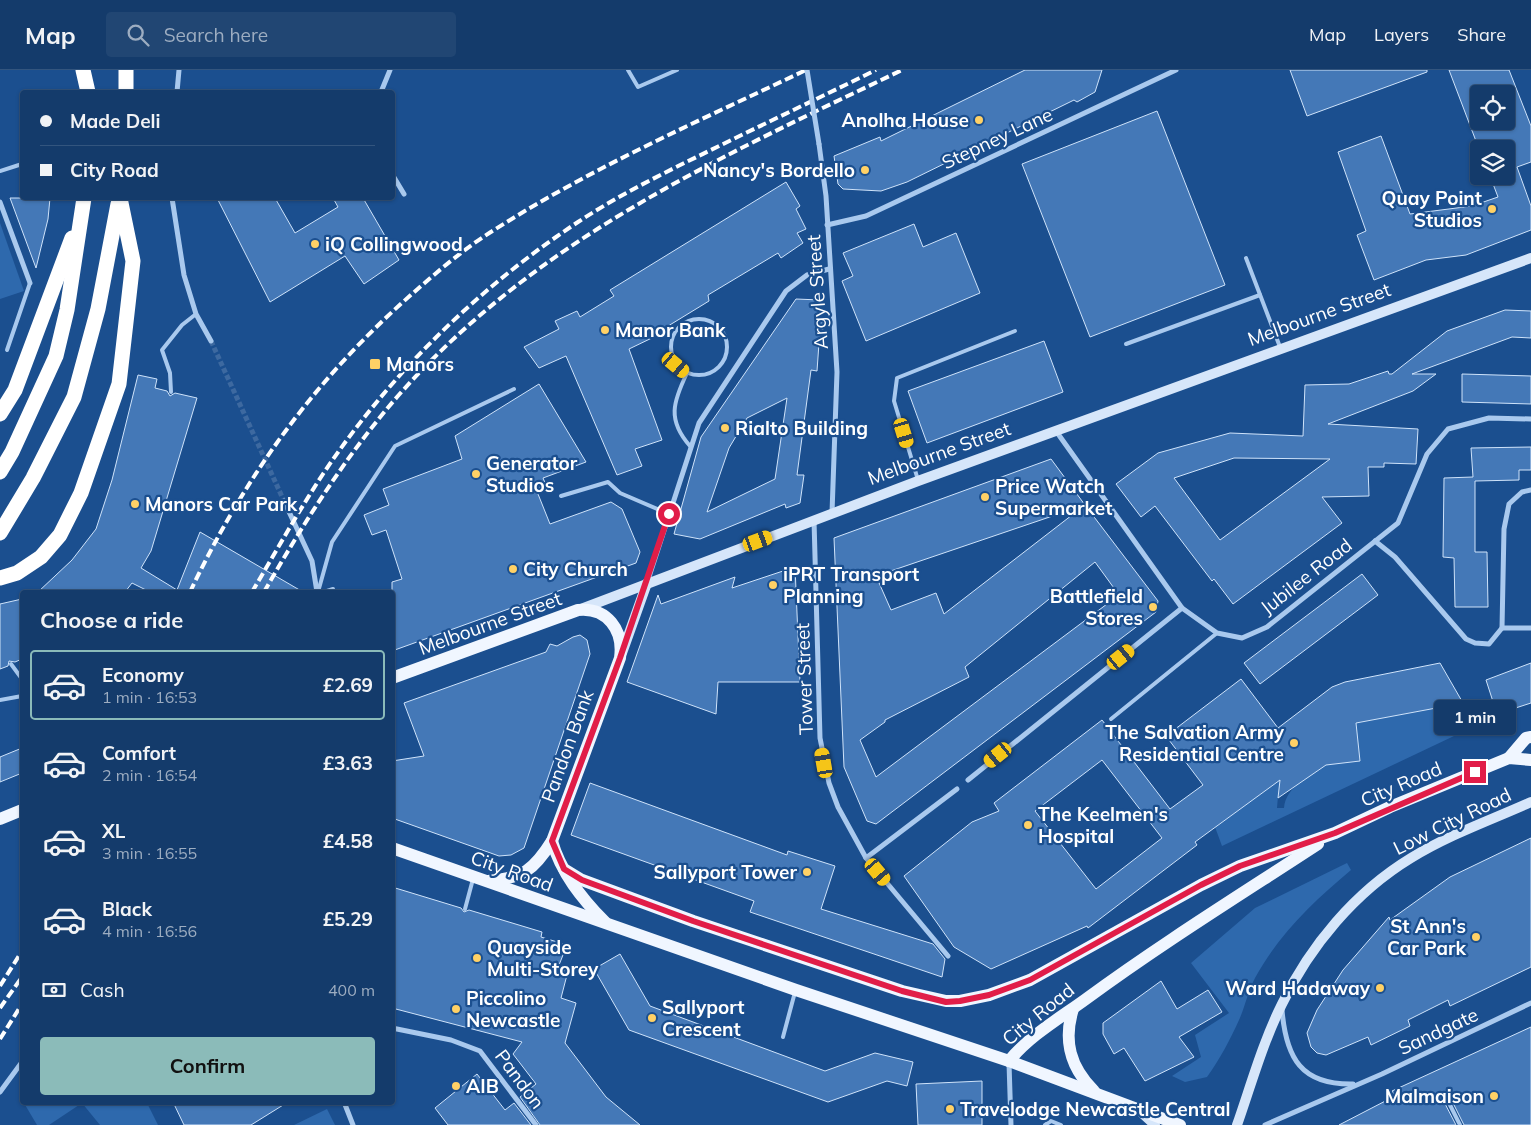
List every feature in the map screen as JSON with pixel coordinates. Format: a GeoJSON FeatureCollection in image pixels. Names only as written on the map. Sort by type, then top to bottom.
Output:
{"type":"FeatureCollection","features":[{"type":"Feature","properties":{"kind":"highway"},"geometry":{"type":"LineString","coordinates":[[83,70],[88,90]]}},
{"type":"Feature","properties":{"kind":"highway"},"geometry":{"type":"LineString","coordinates":[[89,90],[91,70]]}},
{"type":"Feature","properties":{"kind":"highway"},"geometry":{"type":"LineString","coordinates":[[126,70],[126,90]]}},
{"type":"Feature","properties":{"kind":"highway"},"geometry":{"type":"LineString","coordinates":[[126,90],[133,70]]}},
{"type":"Feature","properties":{"kind":"highway"},"geometry":{"type":"LineString","coordinates":[[0,578],[17,573],[41,557],[60,535],[81,494],[119,384],[133,261],[120,200]]}},
{"type":"Feature","properties":{"kind":"highway"},"geometry":{"type":"LineString","coordinates":[[0,533],[33,478],[74,397],[98,309],[120,200]]}},
{"type":"Feature","properties":{"kind":"highway"},"geometry":{"type":"LineString","coordinates":[[0,414],[15,390],[83,204]]}},
{"type":"Feature","properties":{"kind":"highway"},"geometry":{"type":"LineString","coordinates":[[0,472],[12,452],[56,356],[67,310],[83,204]]}},
{"type":"Feature","properties":{"kind":"main road","name":"Pandon Bank"},"geometry":{"type":"LineString","coordinates":[[480,879],[522,875],[539,863],[552,841],[620,658],[621,638],[611,623],[593,611],[578,610]]}},
{"type":"Feature","properties":{"kind":"main road","name":"Melbourne Street"},"geometry":{"type":"LineString","coordinates":[[395,677],[578,610]]}},
{"type":"Feature","properties":{"kind":"main road","name":"City Road"},"geometry":{"type":"LineString","coordinates":[[564,869],[582,880],[693,921],[893,988],[924,998],[946,1002],[960,1001],[989,995],[1030,980],[1209,880],[1240,866],[1335,833],[1509,758],[1526,738],[1531,737]]}},
{"type":"Feature","properties":{"kind":"main road","name":"City Road"},"geometry":{"type":"LineString","coordinates":[[1509,758],[1531,760]]}},
{"type":"Feature","properties":{"kind":"main road"},"geometry":{"type":"LineString","coordinates":[[0,819],[20,811]]}},
{"type":"Feature","properties":{"kind":"main road","name":"City Road"},"geometry":{"type":"LineString","coordinates":[[395,849],[608,925],[1009,1062],[1024,1046],[1072,1009],[1192,924],[1335,833]]}},
{"type":"Feature","properties":{"kind":"main road"},"geometry":{"type":"LineString","coordinates":[[552,841],[564,869],[579,894],[608,925]]}},
{"type":"Feature","properties":{"kind":"main road"},"geometry":{"type":"LineString","coordinates":[[1072,1009],[1068,1034],[1071,1055],[1080,1076],[1098,1094]]}},
{"type":"Feature","properties":{"kind":"main road"},"geometry":{"type":"LineString","coordinates":[[1009,1062],[1180,1125]]}},
{"type":"Feature","properties":{"kind":"street"},"geometry":{"type":"LineString","coordinates":[[177,90],[179,70]]}},
{"type":"Feature","properties":{"kind":"street"},"geometry":{"type":"LineString","coordinates":[[382,90],[390,70]]}},
{"type":"Feature","properties":{"kind":"street","name":"Argyle Street"},"geometry":{"type":"LineString","coordinates":[[807,70],[826,196],[829,269],[837,372],[832,513]]}},
{"type":"Feature","properties":{"kind":"street","name":"Stepney Lane"},"geometry":{"type":"LineString","coordinates":[[827,225],[866,216],[1176,70]]}},
{"type":"Feature","properties":{"kind":"street"},"geometry":{"type":"LineString","coordinates":[[395,179],[404,194]]}},
{"type":"Feature","properties":{"kind":"street"},"geometry":{"type":"LineString","coordinates":[[172,200],[184,275],[196,314],[211,341]]}},
{"type":"Feature","properties":{"kind":"street"},"geometry":{"type":"LineString","coordinates":[[0,202],[30,283]]}},
{"type":"Feature","properties":{"kind":"street","name":"Melbourne Street"},"geometry":{"type":"LineString","coordinates":[[578,610],[1056,430],[1531,258]]}},
{"type":"Feature","properties":{"kind":"street"},"geometry":{"type":"LineString","coordinates":[[620,658],[647,583],[699,423],[786,291],[808,275],[829,269]]}},
{"type":"Feature","properties":{"kind":"street","name":"Jubilee Road"},"geometry":{"type":"LineString","coordinates":[[1056,430],[1182,608],[1217,633],[1242,638],[1268,627],[1398,523],[1427,454],[1448,429],[1489,418],[1531,418]]}},
{"type":"Feature","properties":{"kind":"street"},"geometry":{"type":"LineString","coordinates":[[1375,541],[1395,556],[1466,639],[1475,643],[1489,644],[1502,628],[1505,519],[1509,504],[1522,492],[1531,490]]}},
{"type":"Feature","properties":{"kind":"street"},"geometry":{"type":"LineString","coordinates":[[284,501],[312,561],[318,590]]}},
{"type":"Feature","properties":{"kind":"street","name":"Tower Street"},"geometry":{"type":"LineString","coordinates":[[814,520],[820,738],[826,770],[838,807],[866,858],[948,956]]}},
{"type":"Feature","properties":{"kind":"street"},"geometry":{"type":"LineString","coordinates":[[968,780],[1182,608]]}},
{"type":"Feature","properties":{"kind":"street"},"geometry":{"type":"LineString","coordinates":[[1502,628],[1531,628]]}},
{"type":"Feature","properties":{"kind":"street"},"geometry":{"type":"LineString","coordinates":[[866,858],[957,789]]}},
{"type":"Feature","properties":{"kind":"street","name":"Low City Road"},"geometry":{"type":"LineString","coordinates":[[1237,1125],[1281,1005],[1305,963],[1357,899],[1390,872],[1432,846],[1531,802]]}},
{"type":"Feature","properties":{"kind":"street","name":"Sandgate"},"geometry":{"type":"LineString","coordinates":[[1265,1125],[1531,1003]]}},
{"type":"Feature","properties":{"kind":"street","name":"Sandgate"},"geometry":{"type":"LineString","coordinates":[[1281,1005],[1286,1044],[1295,1061],[1317,1080],[1337,1084],[1356,1084]]}},
{"type":"Feature","properties":{"kind":"street","name":"Pandon"},"geometry":{"type":"LineString","coordinates":[[395,1029],[451,1040],[480,1051],[536,1125]]}},
{"type":"Feature","properties":{"kind":"street"},"geometry":{"type":"LineString","coordinates":[[1009,1062],[1011,1125]]}},
{"type":"Feature","properties":{"kind":"street"},"geometry":{"type":"LineString","coordinates":[[0,1092],[20,1065]]}},
{"type":"Feature","properties":{"kind":"street"},"geometry":{"type":"LineString","coordinates":[[345,1105],[353,1125]]}},
{"type":"Feature","properties":{"kind":"street"},"geometry":{"type":"LineString","coordinates":[[1137,1109],[1155,1125]]}},
{"type":"Feature","properties":{"kind":"lane"},"geometry":{"type":"LineString","coordinates":[[628,70],[638,87],[677,70]]}},
{"type":"Feature","properties":{"kind":"lane"},"geometry":{"type":"LineString","coordinates":[[0,171],[20,165]]}},
{"type":"Feature","properties":{"kind":"lane"},"geometry":{"type":"LineString","coordinates":[[1246,258],[1280,348]]}},
{"type":"Feature","properties":{"kind":"lane"},"geometry":{"type":"LineString","coordinates":[[7,350],[30,283]]}},
{"type":"Feature","properties":{"kind":"lane"},"geometry":{"type":"LineString","coordinates":[[1126,344],[1260,295]]}},
{"type":"Feature","properties":{"kind":"lane"},"geometry":{"type":"LineString","coordinates":[[170,392],[170,373],[162,350],[182,325],[196,314]]}},
{"type":"Feature","properties":{"kind":"lane"},"geometry":{"type":"LineString","coordinates":[[702,319],[713,322],[720,329],[726,341],[724,360],[718,369],[710,374],[701,376],[686,373],[676,365],[671,351],[673,336],[678,328],[686,322],[702,319]]}},
{"type":"Feature","properties":{"kind":"lane"},"geometry":{"type":"LineString","coordinates":[[918,481],[894,401],[897,378],[1014,331]]}},
{"type":"Feature","properties":{"kind":"lane"},"geometry":{"type":"LineString","coordinates":[[686,373],[677,393],[674,413],[678,433],[690,446]]}},
{"type":"Feature","properties":{"kind":"lane"},"geometry":{"type":"LineString","coordinates":[[319,590],[332,542],[395,446],[514,389]]}},
{"type":"Feature","properties":{"kind":"lane"},"geometry":{"type":"LineString","coordinates":[[561,496],[608,482],[620,493],[669,514]]}},
{"type":"Feature","properties":{"kind":"lane"},"geometry":{"type":"LineString","coordinates":[[1110,719],[1217,633]]}},
{"type":"Feature","properties":{"kind":"lane"},"geometry":{"type":"LineString","coordinates":[[11,664],[20,677]]}},
{"type":"Feature","properties":{"kind":"lane"},"geometry":{"type":"LineString","coordinates":[[0,700],[20,696]]}},
{"type":"Feature","properties":{"kind":"lane"},"geometry":{"type":"LineString","coordinates":[[465,909],[480,879]]}},
{"type":"Feature","properties":{"kind":"lane"},"geometry":{"type":"LineString","coordinates":[[783,1037],[796,990]]}},
{"type":"Feature","properties":{"kind":"lane"},"geometry":{"type":"LineString","coordinates":[[1446,1095],[1460,1125]]}},
{"type":"Feature","properties":{"kind":"lane"},"geometry":{"type":"LineString","coordinates":[[1045,1125],[1052,1122],[1061,1125]]}},
{"type":"Feature","properties":{"kind":"shaded area"},"geometry":{"type":"Polygon","coordinates":[[[0,223],[24,291],[0,299],[0,223]]]}},
{"type":"Feature","properties":{"kind":"shaded area"},"geometry":{"type":"Polygon","coordinates":[[[1463,703],[1473,727],[1222,846],[1215,827],[1297,767],[1278,796],[1277,808],[1284,808],[1289,794],[1294,788],[1326,765],[1304,762],[1356,723],[1463,703]]]}},
{"type":"Feature","properties":{"kind":"shaded area"},"geometry":{"type":"Polygon","coordinates":[[[1347,863],[1351,870],[1323,894],[1298,920],[1264,962],[1253,983],[1232,1035],[1207,1077],[1185,1082],[1172,1076],[1201,1057],[1195,1035],[1229,1013],[1191,963],[1255,908],[1347,863]]]}},
{"type":"Feature","properties":{"kind":"shaded area"},"geometry":{"type":"Polygon","coordinates":[[[25,1105],[79,1105],[49,1125],[37,1125],[25,1105]]]}},
{"type":"Feature","properties":{"kind":"shaded area"},"geometry":{"type":"Polygon","coordinates":[[[84,1105],[148,1105],[158,1125],[100,1125],[84,1105]]]}},
{"type":"Feature","properties":{"kind":"shaded area"},"geometry":{"type":"Polygon","coordinates":[[[327,1109],[335,1125],[294,1125],[327,1109]]]}},
{"type":"Feature","properties":{"kind":"building","name":"Anolha House"},"geometry":{"type":"Polygon","coordinates":[[[1025,70],[1102,70],[1095,92],[1077,102],[1074,100],[907,182],[881,191],[843,189],[838,184],[834,156],[880,137],[881,141],[1025,70]]]}},
{"type":"Feature","properties":{"kind":"building"},"geometry":{"type":"Polygon","coordinates":[[[1290,70],[1427,70],[1427,72],[1307,116],[1290,70]]]}},
{"type":"Feature","properties":{"kind":"building","name":"Quay Point Studios"},"geometry":{"type":"Polygon","coordinates":[[[1449,70],[1509,70],[1515,85],[1470,85],[1470,125],[1449,70]]]}},
{"type":"Feature","properties":{"kind":"building","name":"Quay Point Studios"},"geometry":{"type":"Polygon","coordinates":[[[1515,85],[1531,126],[1531,162],[1517,167],[1531,206],[1531,230],[1466,255],[1426,260],[1374,280],[1357,235],[1366,231],[1338,152],[1381,136],[1410,214],[1472,206],[1498,197],[1493,185],[1515,185],[1515,140],[1476,140],[1472,130],[1515,130],[1515,85]]]}},
{"type":"Feature","properties":{"kind":"building"},"geometry":{"type":"Polygon","coordinates":[[[1157,111],[1225,285],[1090,337],[1022,164],[1157,111]]]}},
{"type":"Feature","properties":{"kind":"building","name":"Manor Bank"},"geometry":{"type":"Polygon","coordinates":[[[786,182],[800,206],[796,209],[806,229],[797,233],[803,243],[781,258],[778,253],[708,295],[709,301],[655,334],[656,336],[629,349],[662,440],[635,449],[642,466],[617,475],[566,356],[539,368],[524,347],[559,329],[555,321],[577,311],[580,317],[614,296],[610,290],[786,182]]]}},
{"type":"Feature","properties":{"kind":"building"},"geometry":{"type":"Polygon","coordinates":[[[10,198],[50,200],[48,219],[36,268],[10,198]]]}},
{"type":"Feature","properties":{"kind":"building","name":"iQ Collingwood"},"geometry":{"type":"Polygon","coordinates":[[[218,200],[276,200],[295,233],[338,207],[334,200],[364,200],[399,260],[364,284],[345,256],[270,302],[218,200]]]}},
{"type":"Feature","properties":{"kind":"building"},"geometry":{"type":"Polygon","coordinates":[[[914,224],[923,247],[956,233],[980,293],[866,341],[842,281],[853,276],[843,253],[914,224]]]}},
{"type":"Feature","properties":{"kind":"building","name":"Rialto Building"},"geometry":{"type":"Polygon","coordinates":[[[796,299],[820,300],[824,343],[819,343],[817,371],[811,370],[797,475],[804,475],[800,503],[786,508],[785,504],[700,539],[674,534],[701,437],[796,299]],[[787,398],[747,418],[729,448],[707,512],[775,479],[787,398]]]}},
{"type":"Feature","properties":{"kind":"building"},"geometry":{"type":"Polygon","coordinates":[[[1505,310],[1531,311],[1531,338],[1512,337],[1412,374],[1436,374],[1413,391],[1328,424],[1418,429],[1416,464],[1384,463],[1384,467],[1368,467],[1369,496],[1322,497],[1342,523],[1233,604],[1214,579],[1212,581],[1155,506],[1141,517],[1116,484],[1158,453],[1230,433],[1303,436],[1305,385],[1349,384],[1388,371],[1389,374],[1392,374],[1447,331],[1505,310]],[[1234,458],[1174,478],[1220,540],[1330,459],[1234,458]]]}},
{"type":"Feature","properties":{"kind":"building"},"geometry":{"type":"Polygon","coordinates":[[[1044,341],[1063,392],[927,443],[908,391],[1044,341]]]}},
{"type":"Feature","properties":{"kind":"building"},"geometry":{"type":"Polygon","coordinates":[[[1462,374],[1531,376],[1531,404],[1462,402],[1462,374]]]}},
{"type":"Feature","properties":{"kind":"building","name":"Manors Car Park"},"geometry":{"type":"Polygon","coordinates":[[[138,375],[157,379],[155,388],[167,391],[170,396],[175,393],[197,398],[151,551],[141,568],[177,590],[146,590],[132,583],[127,590],[40,590],[72,560],[96,529],[112,480],[138,375]]]}},
{"type":"Feature","properties":{"kind":"building"},"geometry":{"type":"Polygon","coordinates":[[[539,384],[586,462],[543,478],[546,485],[536,489],[550,524],[611,502],[622,509],[640,552],[636,563],[395,650],[395,590],[392,590],[392,582],[402,579],[386,530],[372,535],[364,515],[389,505],[383,489],[462,459],[455,436],[539,384]]]}},
{"type":"Feature","properties":{"kind":"building"},"geometry":{"type":"Polygon","coordinates":[[[1531,447],[1531,470],[1519,470],[1519,480],[1475,481],[1475,552],[1487,552],[1488,607],[1455,607],[1454,558],[1443,557],[1444,478],[1473,477],[1471,448],[1531,447]]]}},
{"type":"Feature","properties":{"kind":"building"},"geometry":{"type":"Polygon","coordinates":[[[1051,459],[1158,601],[1156,612],[876,824],[867,821],[844,767],[834,538],[1051,459]],[[1085,505],[876,576],[891,610],[936,593],[944,614],[1085,505]],[[1095,562],[965,667],[969,677],[885,720],[885,722],[860,740],[876,777],[1119,595],[1095,562]]]}},
{"type":"Feature","properties":{"kind":"building","name":"Manors Car Park"},"geometry":{"type":"Polygon","coordinates":[[[200,532],[300,590],[177,590],[200,532]]]}},
{"type":"Feature","properties":{"kind":"building"},"geometry":{"type":"Polygon","coordinates":[[[795,567],[800,682],[718,682],[716,714],[627,682],[658,595],[661,604],[735,577],[732,588],[795,567]]]}},
{"type":"Feature","properties":{"kind":"building"},"geometry":{"type":"Polygon","coordinates":[[[1362,574],[1378,595],[1260,684],[1244,663],[1362,574]]]}},
{"type":"Feature","properties":{"kind":"building"},"geometry":{"type":"Polygon","coordinates":[[[20,599],[20,660],[15,662],[9,661],[8,666],[0,669],[0,604],[20,599]]]}},
{"type":"Feature","properties":{"kind":"building"},"geometry":{"type":"Polygon","coordinates":[[[580,635],[587,640],[590,654],[524,848],[511,855],[499,856],[395,819],[395,761],[424,756],[404,703],[546,652],[550,644],[557,646],[580,635]]]}},
{"type":"Feature","properties":{"kind":"building"},"geometry":{"type":"Polygon","coordinates":[[[1440,663],[1463,703],[1356,723],[1360,761],[1326,765],[1278,798],[1280,780],[1195,842],[1197,845],[1088,928],[1087,926],[991,969],[954,947],[904,876],[972,822],[999,811],[994,803],[1102,720],[1170,809],[1203,785],[1166,736],[1241,679],[1278,728],[1332,687],[1345,682],[1440,663]],[[1102,760],[1035,811],[1096,889],[1162,838],[1102,760]]]}},
{"type":"Feature","properties":{"kind":"building"},"geometry":{"type":"Polygon","coordinates":[[[1531,663],[1531,703],[1497,714],[1486,680],[1531,663]]]}},
{"type":"Feature","properties":{"kind":"building"},"geometry":{"type":"Polygon","coordinates":[[[20,749],[20,774],[0,782],[0,757],[20,749]]]}},
{"type":"Feature","properties":{"kind":"building"},"geometry":{"type":"Polygon","coordinates":[[[590,783],[787,855],[788,851],[835,866],[821,909],[933,944],[945,959],[942,977],[750,912],[754,901],[571,835],[590,783]]]}},
{"type":"Feature","properties":{"kind":"building"},"geometry":{"type":"Polygon","coordinates":[[[1531,838],[1531,967],[1450,1006],[1448,1000],[1408,1020],[1410,1026],[1371,1045],[1368,1037],[1326,1055],[1317,1053],[1311,1047],[1307,1033],[1317,1010],[1343,970],[1389,917],[1390,920],[1450,877],[1531,838]]]}},
{"type":"Feature","properties":{"kind":"building","name":"Quayside Multi-Storey"},"geometry":{"type":"Polygon","coordinates":[[[395,888],[461,908],[464,912],[469,910],[542,932],[541,937],[567,945],[557,970],[568,971],[561,998],[576,1003],[565,1043],[606,1097],[640,1125],[540,1125],[520,1097],[536,1084],[513,1054],[522,1042],[395,1009],[395,888]]]}},
{"type":"Feature","properties":{"kind":"building","name":"Sallyport Crescent"},"geometry":{"type":"Polygon","coordinates":[[[620,954],[650,1006],[825,1071],[875,1053],[913,1062],[907,1086],[887,1081],[828,1102],[629,1030],[594,969],[620,954]]]}},
{"type":"Feature","properties":{"kind":"building"},"geometry":{"type":"Polygon","coordinates":[[[1161,981],[1177,1009],[1208,990],[1222,1012],[1179,1037],[1194,1057],[1145,1081],[1124,1048],[1114,1054],[1103,1034],[1103,1023],[1161,981]]]}},
{"type":"Feature","properties":{"kind":"building","name":"Malmaison"},"geometry":{"type":"Polygon","coordinates":[[[1531,1027],[1531,1125],[1464,1125],[1448,1093],[1445,1091],[1441,1096],[1456,1125],[1339,1125],[1395,1096],[1392,1091],[1531,1027]]]}},
{"type":"Feature","properties":{"kind":"building"},"geometry":{"type":"Polygon","coordinates":[[[477,1074],[505,1110],[514,1103],[531,1125],[448,1125],[435,1108],[477,1074]]]}},
{"type":"Feature","properties":{"kind":"building","name":"Travelodge Newcastle Central"},"geometry":{"type":"Polygon","coordinates":[[[982,1081],[982,1125],[918,1125],[916,1084],[982,1081]]]}},
{"type":"Feature","properties":{"kind":"building"},"geometry":{"type":"Polygon","coordinates":[[[174,1105],[283,1105],[251,1125],[184,1125],[174,1105]]]}},
{"type":"Feature","properties":{"kind":"tunnel"},"geometry":{"type":"LineString","coordinates":[[211,341],[284,501]]}},
{"type":"Feature","properties":{"kind":"railway"},"geometry":{"type":"LineString","coordinates":[[191,590],[234,508],[285,431],[344,360],[377,326],[432,277],[483,237],[570,185],[648,145],[806,70]]}},
{"type":"Feature","properties":{"kind":"railway"},"geometry":{"type":"LineString","coordinates":[[253,590],[323,474],[349,437],[406,368],[505,275],[578,222],[629,192],[682,164],[876,70]]}},
{"type":"Feature","properties":{"kind":"railway"},"geometry":{"type":"LineString","coordinates":[[265,590],[294,541],[342,467],[378,420],[397,397],[451,341],[509,292],[569,248],[632,208],[765,136],[902,70]]}},
{"type":"Feature","properties":{"kind":"railway"},"geometry":{"type":"LineString","coordinates":[[0,986],[20,954]]}},
{"type":"Feature","properties":{"kind":"railway"},"geometry":{"type":"LineString","coordinates":[[0,1008],[20,980]]}},
{"type":"Feature","properties":{"kind":"railway"},"geometry":{"type":"LineString","coordinates":[[0,1039],[20,1007]]}},
{"type":"Feature","properties":{"kind":"place","name":"Anolha House"},"geometry":{"type":"Point","coordinates":[979,120]}},
{"type":"Feature","properties":{"kind":"place","name":"Nancy's Bordello"},"geometry":{"type":"Point","coordinates":[865,170]}},
{"type":"Feature","properties":{"kind":"place","name":"Quay Point Studios"},"geometry":{"type":"Point","coordinates":[1492,209]}},
{"type":"Feature","properties":{"kind":"place","name":"iQ Collingwood"},"geometry":{"type":"Point","coordinates":[315,244]}},
{"type":"Feature","properties":{"kind":"place","name":"Manor Bank"},"geometry":{"type":"Point","coordinates":[605,330]}},
{"type":"Feature","properties":{"kind":"place","name":"Manors"},"geometry":{"type":"Point","coordinates":[375,364]}},
{"type":"Feature","properties":{"kind":"place","name":"Rialto Building"},"geometry":{"type":"Point","coordinates":[725,428]}},
{"type":"Feature","properties":{"kind":"place","name":"Generator Studios"},"geometry":{"type":"Point","coordinates":[476,474]}},
{"type":"Feature","properties":{"kind":"place","name":"Price Watch Supermarket"},"geometry":{"type":"Point","coordinates":[985,497]}},
{"type":"Feature","properties":{"kind":"place","name":"Manors Car Park"},"geometry":{"type":"Point","coordinates":[135,504]}},
{"type":"Feature","properties":{"kind":"place","name":"City Church"},"geometry":{"type":"Point","coordinates":[513,569]}},
{"type":"Feature","properties":{"kind":"place","name":"iPRT Transport Planning"},"geometry":{"type":"Point","coordinates":[773,585]}},
{"type":"Feature","properties":{"kind":"place","name":"Battlefield Stores"},"geometry":{"type":"Point","coordinates":[1153,607]}},
{"type":"Feature","properties":{"kind":"place","name":"The Salvation Army Residential Centre"},"geometry":{"type":"Point","coordinates":[1294,743]}},
{"type":"Feature","properties":{"kind":"place","name":"The Keelmen's Hospital"},"geometry":{"type":"Point","coordinates":[1028,825]}},
{"type":"Feature","properties":{"kind":"place","name":"Sallyport Tower"},"geometry":{"type":"Point","coordinates":[807,872]}},
{"type":"Feature","properties":{"kind":"place","name":"St Ann's Car Park"},"geometry":{"type":"Point","coordinates":[1476,937]}},
{"type":"Feature","properties":{"kind":"place","name":"Quayside Multi-Storey"},"geometry":{"type":"Point","coordinates":[477,958]}},
{"type":"Feature","properties":{"kind":"place","name":"Ward Hadaway"},"geometry":{"type":"Point","coordinates":[1380,988]}},
{"type":"Feature","properties":{"kind":"place","name":"Piccolino Newcastle"},"geometry":{"type":"Point","coordinates":[456,1009]}},
{"type":"Feature","properties":{"kind":"place","name":"Sallyport Crescent"},"geometry":{"type":"Point","coordinates":[652,1018]}},
{"type":"Feature","properties":{"kind":"place","name":"AIB"},"geometry":{"type":"Point","coordinates":[456,1086]}},
{"type":"Feature","properties":{"kind":"place","name":"Malmaison"},"geometry":{"type":"Point","coordinates":[1494,1096]}},
{"type":"Feature","properties":{"kind":"place","name":"Travelodge Newcastle Central"},"geometry":{"type":"Point","coordinates":[950,1109]}},
{"type":"Feature","properties":{"kind":"route"},"geometry":{"type":"LineString","coordinates":[[669,514],[647,583],[552,841],[558,858],[564,869],[582,880],[693,921],[902,991],[946,1002],[976,999],[1012,987],[1030,980],[1209,880],[1240,866],[1335,833],[1475,772]]}}]}
